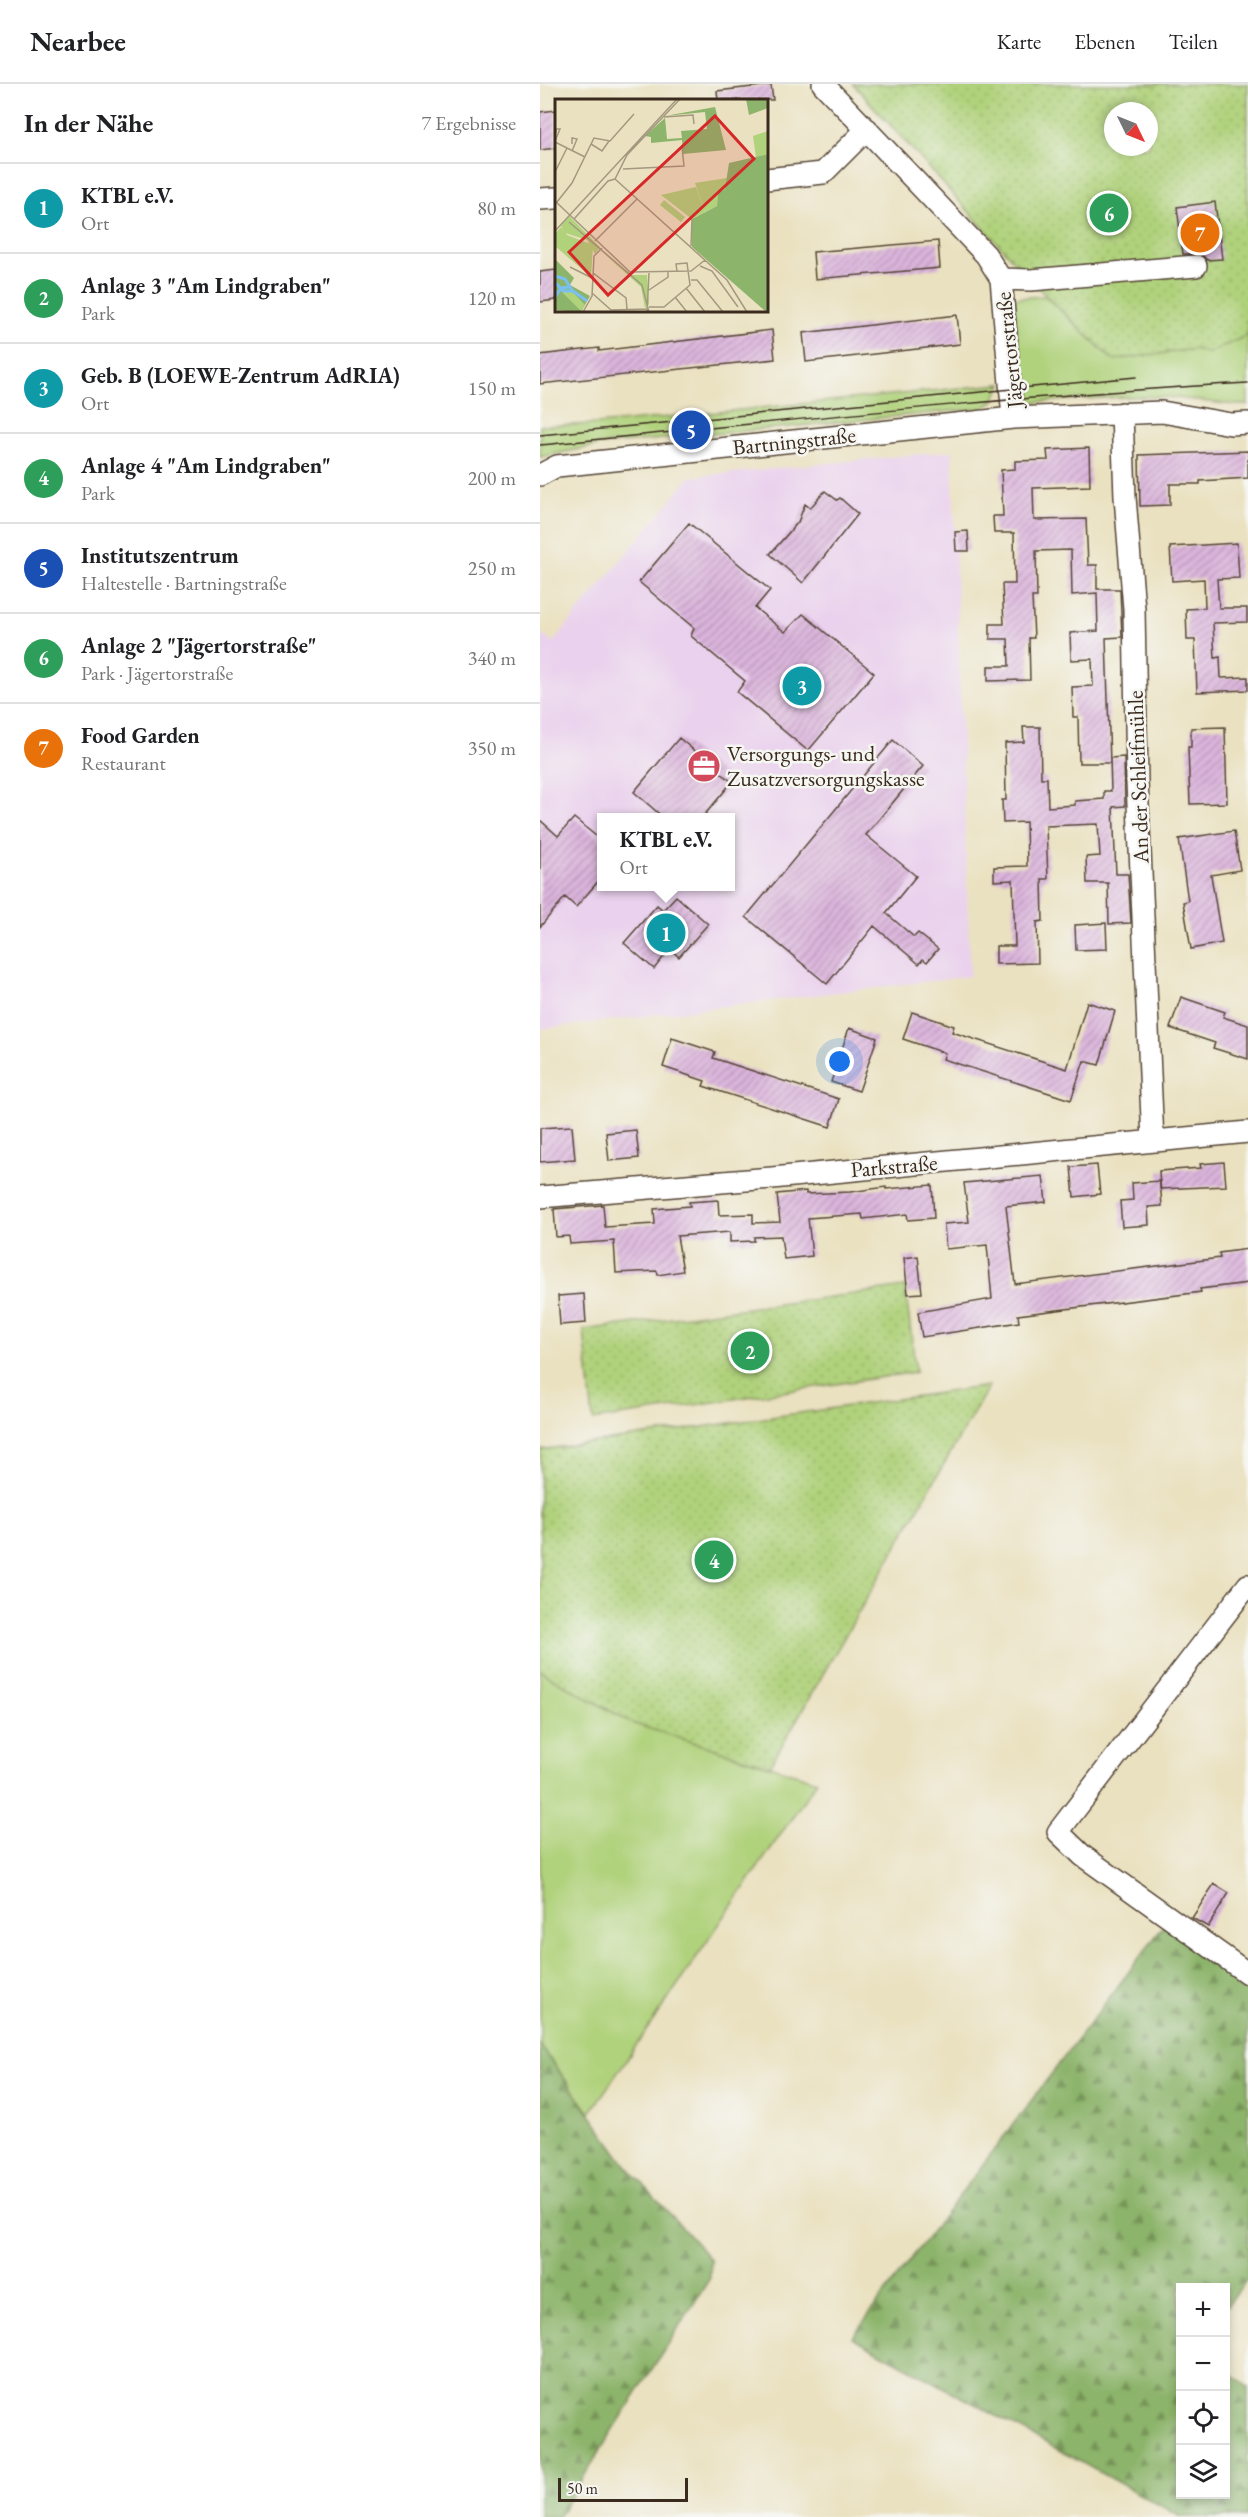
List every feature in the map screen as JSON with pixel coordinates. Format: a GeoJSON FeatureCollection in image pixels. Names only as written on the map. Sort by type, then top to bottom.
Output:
{"type":"FeatureCollection","features":[{"type":"Feature","properties":{"kind":"street","name":"Jägertorstraße"},"geometry":{"type":"LineString","coordinates":[[823,84],[986,255],[1001,279],[1014,418],[1162,412],[1231,424],[1248,423]]}},
{"type":"Feature","properties":{"kind":"street"},"geometry":{"type":"LineString","coordinates":[[768,178],[823,173],[867,129]]}},
{"type":"Feature","properties":{"kind":"street"},"geometry":{"type":"LineString","coordinates":[[540,199],[555,198]]}},
{"type":"Feature","properties":{"kind":"street"},"geometry":{"type":"LineString","coordinates":[[1001,279],[1031,280],[1196,266]]}},
{"type":"Feature","properties":{"kind":"street","name":"An der Schleifmühle"},"geometry":{"type":"LineString","coordinates":[[1122,413],[1125,497],[1134,609],[1137,782],[1153,1141]]}},
{"type":"Feature","properties":{"kind":"street","name":"Bartningstraße"},"geometry":{"type":"LineString","coordinates":[[540,475],[557,466],[1014,418]]}},
{"type":"Feature","properties":{"kind":"street","name":"Parkstraße"},"geometry":{"type":"LineString","coordinates":[[540,1197],[772,1178],[1248,1132]]}},
{"type":"Feature","properties":{"kind":"street"},"geometry":{"type":"LineString","coordinates":[[1247,1973],[1083,1856],[1058,1832],[1248,1585]]}},
{"type":"Feature","properties":{"kind":"shaded area"},"geometry":{"type":"Polygon","coordinates":[[[952,451],[970,976],[540,1029],[540,634],[553,642],[690,477],[952,451]]]}},
{"type":"Feature","properties":{"kind":"green space"},"geometry":{"type":"Polygon","coordinates":[[[853,84],[1248,84],[1248,335],[1208,353],[1195,349],[1113,360],[1036,286],[853,84]]]}},
{"type":"Feature","properties":{"kind":"green space"},"geometry":{"type":"Polygon","coordinates":[[[1045,296],[1113,360],[1195,349],[1208,353],[1248,335],[1248,405],[1148,397],[1033,402],[1022,388],[1014,298],[1045,296]]]}},
{"type":"Feature","properties":{"kind":"green space"},"geometry":{"type":"Polygon","coordinates":[[[1002,384],[993,401],[984,408],[600,445],[540,457],[540,426],[598,424],[1002,384]]]}},
{"type":"Feature","properties":{"kind":"green space"},"geometry":{"type":"Polygon","coordinates":[[[905,1287],[916,1372],[593,1420],[584,1330],[905,1287]]]}},
{"type":"Feature","properties":{"kind":"green space"},"geometry":{"type":"Polygon","coordinates":[[[989,1386],[770,1766],[632,1723],[540,1671],[540,1450],[989,1386]]]}},
{"type":"Feature","properties":{"kind":"green space"},"geometry":{"type":"Polygon","coordinates":[[[540,1671],[632,1723],[817,1781],[590,2113],[540,2045],[540,1671]]]}},
{"type":"Feature","properties":{"kind":"green space"},"geometry":{"type":"Polygon","coordinates":[[[1168,1920],[1248,1985],[1248,2278],[1230,2302],[1230,2283],[1176,2283],[1176,2499],[1230,2499],[1230,2373],[1248,2387],[1248,2517],[1181,2517],[852,2337],[1168,1920]]]}},
{"type":"Feature","properties":{"kind":"green space"},"geometry":{"type":"Polygon","coordinates":[[[540,2045],[626,2165],[711,2260],[710,2278],[558,2517],[540,2517],[540,2045]]]}},
{"type":"Feature","properties":{"kind":"building"},"geometry":{"type":"Polygon","coordinates":[[[771,85],[773,100],[718,99],[717,91],[771,85]]]}},
{"type":"Feature","properties":{"kind":"building"},"geometry":{"type":"Polygon","coordinates":[[[555,110],[555,148],[540,150],[540,112],[555,110]]]}},
{"type":"Feature","properties":{"kind":"building"},"geometry":{"type":"Polygon","coordinates":[[[1215,202],[1222,259],[1207,260],[1201,254],[1183,254],[1177,207],[1215,202]]]}},
{"type":"Feature","properties":{"kind":"building"},"geometry":{"type":"Polygon","coordinates":[[[938,241],[940,268],[815,279],[813,252],[938,241]]]}},
{"type":"Feature","properties":{"kind":"building"},"geometry":{"type":"Polygon","coordinates":[[[555,270],[555,300],[540,302],[540,272],[555,270]]]}},
{"type":"Feature","properties":{"kind":"building"},"geometry":{"type":"Polygon","coordinates":[[[957,315],[960,344],[806,362],[803,333],[957,315]]]}},
{"type":"Feature","properties":{"kind":"building"},"geometry":{"type":"Polygon","coordinates":[[[772,330],[775,359],[540,384],[540,355],[599,348],[599,351],[772,330]]]}},
{"type":"Feature","properties":{"kind":"building"},"geometry":{"type":"Polygon","coordinates":[[[1089,448],[1090,486],[1033,488],[1034,520],[1086,519],[1088,565],[1097,565],[1097,589],[1120,589],[1122,637],[1106,638],[1110,763],[1079,763],[1078,717],[1073,717],[1072,687],[1093,686],[1092,659],[1071,660],[1070,633],[1098,631],[1097,593],[1072,595],[1071,550],[1036,551],[1037,597],[1032,597],[1034,638],[1029,638],[1030,680],[988,681],[988,666],[1009,666],[1008,639],[990,639],[990,624],[1004,624],[1002,584],[1015,584],[1014,533],[994,533],[993,516],[1003,516],[1001,470],[1015,469],[1015,461],[1048,460],[1047,450],[1089,448]]]}},
{"type":"Feature","properties":{"kind":"building"},"geometry":{"type":"Polygon","coordinates":[[[1248,451],[1248,478],[1200,481],[1200,484],[1170,484],[1170,505],[1140,506],[1139,455],[1248,451]]]}},
{"type":"Feature","properties":{"kind":"building"},"geometry":{"type":"Polygon","coordinates":[[[825,491],[837,500],[840,498],[858,514],[803,583],[770,554],[798,522],[805,504],[810,508],[825,491]]]}},
{"type":"Feature","properties":{"kind":"building"},"geometry":{"type":"Polygon","coordinates":[[[689,523],[770,590],[755,608],[785,632],[803,614],[874,673],[808,751],[737,692],[745,681],[691,636],[694,628],[639,582],[689,523]]]}},
{"type":"Feature","properties":{"kind":"building"},"geometry":{"type":"Polygon","coordinates":[[[968,531],[969,551],[956,551],[955,532],[968,531]]]}},
{"type":"Feature","properties":{"kind":"building"},"geometry":{"type":"Polygon","coordinates":[[[1237,543],[1239,578],[1217,579],[1219,608],[1247,608],[1247,622],[1213,623],[1215,658],[1220,657],[1221,678],[1248,677],[1248,690],[1197,692],[1195,640],[1187,640],[1186,609],[1205,608],[1204,579],[1172,581],[1170,547],[1237,543]]]}},
{"type":"Feature","properties":{"kind":"building"},"geometry":{"type":"Polygon","coordinates":[[[1023,727],[1040,727],[1041,778],[1047,778],[1048,807],[1075,805],[1075,801],[1104,799],[1104,791],[1111,791],[1110,758],[1124,757],[1125,806],[1113,807],[1116,874],[1128,874],[1131,923],[1109,924],[1108,883],[1087,883],[1086,857],[1100,856],[1098,824],[1046,826],[1048,879],[1042,879],[1043,921],[1037,922],[1038,963],[996,964],[996,946],[1015,946],[1013,880],[994,881],[994,867],[1027,866],[1026,822],[1003,823],[1002,800],[1006,800],[1005,743],[1024,742],[1023,727]]]}},
{"type":"Feature","properties":{"kind":"building"},"geometry":{"type":"Polygon","coordinates":[[[1225,727],[1227,803],[1190,804],[1188,747],[1191,747],[1191,728],[1225,727]]]}},
{"type":"Feature","properties":{"kind":"building"},"geometry":{"type":"Polygon","coordinates":[[[679,738],[732,782],[706,813],[658,813],[634,792],[679,738]]]}},
{"type":"Feature","properties":{"kind":"building"},"geometry":{"type":"Polygon","coordinates":[[[893,740],[923,766],[866,835],[916,876],[886,913],[914,937],[918,933],[938,949],[927,962],[923,959],[919,964],[874,926],[827,984],[746,917],[893,740]]]}},
{"type":"Feature","properties":{"kind":"building"},"geometry":{"type":"Polygon","coordinates":[[[574,818],[597,837],[597,883],[576,907],[565,897],[540,927],[540,820],[558,836],[574,818]]]}},
{"type":"Feature","properties":{"kind":"building"},"geometry":{"type":"Polygon","coordinates":[[[1234,831],[1240,870],[1211,875],[1222,943],[1191,949],[1183,902],[1188,901],[1179,839],[1234,831]]]}},
{"type":"Feature","properties":{"kind":"building"},"geometry":{"type":"Polygon","coordinates":[[[676,896],[708,924],[679,957],[670,949],[654,969],[624,943],[657,905],[663,910],[676,896]]]}},
{"type":"Feature","properties":{"kind":"building"},"geometry":{"type":"Polygon","coordinates":[[[1106,923],[1107,949],[1076,950],[1075,925],[1106,923]]]}},
{"type":"Feature","properties":{"kind":"building"},"geometry":{"type":"Polygon","coordinates":[[[1181,997],[1225,1012],[1223,1017],[1248,1025],[1248,1059],[1213,1048],[1215,1043],[1170,1028],[1181,997]]]}},
{"type":"Feature","properties":{"kind":"building"},"geometry":{"type":"Polygon","coordinates":[[[1087,1002],[1115,1011],[1099,1065],[1084,1061],[1071,1100],[943,1059],[945,1053],[903,1039],[912,1012],[954,1026],[952,1032],[1067,1069],[1087,1002]]]}},
{"type":"Feature","properties":{"kind":"building"},"geometry":{"type":"Polygon","coordinates":[[[849,1028],[877,1038],[859,1091],[831,1082],[849,1028]]]}},
{"type":"Feature","properties":{"kind":"building"},"geometry":{"type":"Polygon","coordinates":[[[672,1038],[715,1052],[713,1058],[839,1099],[830,1127],[703,1086],[705,1081],[663,1067],[672,1038]]]}},
{"type":"Feature","properties":{"kind":"building"},"geometry":{"type":"Polygon","coordinates":[[[572,1126],[575,1159],[540,1162],[540,1128],[572,1126]]]}},
{"type":"Feature","properties":{"kind":"building"},"geometry":{"type":"Polygon","coordinates":[[[636,1130],[639,1158],[609,1161],[606,1133],[636,1130]]]}},
{"type":"Feature","properties":{"kind":"building"},"geometry":{"type":"Polygon","coordinates":[[[1224,1162],[1226,1186],[1160,1189],[1159,1171],[1201,1168],[1200,1164],[1224,1162]]]}},
{"type":"Feature","properties":{"kind":"building"},"geometry":{"type":"Polygon","coordinates":[[[1097,1165],[1100,1194],[1074,1197],[1071,1167],[1097,1165]]]}},
{"type":"Feature","properties":{"kind":"building"},"geometry":{"type":"Polygon","coordinates":[[[1043,1176],[1046,1202],[1006,1206],[1015,1284],[1220,1258],[1219,1253],[1248,1249],[1248,1283],[1200,1289],[1201,1292],[1018,1315],[1019,1322],[922,1337],[918,1312],[992,1299],[987,1245],[946,1249],[944,1224],[969,1222],[964,1183],[1043,1176]]]}},
{"type":"Feature","properties":{"kind":"building"},"geometry":{"type":"Polygon","coordinates":[[[1160,1181],[1162,1206],[1148,1207],[1149,1225],[1122,1227],[1120,1201],[1133,1200],[1132,1183],[1160,1181]]]}},
{"type":"Feature","properties":{"kind":"building"},"geometry":{"type":"Polygon","coordinates":[[[932,1185],[934,1218],[908,1220],[907,1214],[863,1219],[862,1214],[808,1218],[812,1256],[784,1259],[781,1236],[754,1237],[754,1241],[730,1242],[730,1232],[677,1236],[683,1271],[658,1275],[657,1271],[616,1273],[614,1241],[570,1244],[569,1236],[556,1237],[554,1209],[603,1205],[605,1227],[655,1224],[654,1209],[690,1206],[689,1202],[718,1200],[719,1215],[753,1214],[753,1223],[780,1222],[777,1194],[806,1191],[806,1194],[850,1192],[886,1187],[886,1189],[932,1185]]]}},
{"type":"Feature","properties":{"kind":"building"},"geometry":{"type":"Polygon","coordinates":[[[918,1256],[922,1293],[908,1294],[904,1258],[918,1256]]]}},
{"type":"Feature","properties":{"kind":"building"},"geometry":{"type":"Polygon","coordinates":[[[584,1294],[586,1323],[560,1325],[558,1296],[584,1294]]]}},
{"type":"Feature","properties":{"kind":"building"},"geometry":{"type":"Polygon","coordinates":[[[1214,1884],[1229,1893],[1208,1927],[1192,1918],[1214,1884]]]}},
{"type":"Feature","properties":{"kind":"tram line"},"geometry":{"type":"LineString","coordinates":[[540,435],[1136,377]]}},
{"type":"Feature","properties":{"kind":"tram line"},"geometry":{"type":"LineString","coordinates":[[540,445],[982,402],[1248,383]]}},
{"type":"Feature","properties":{"kind":"place","name":"Anlage 2 \"Jägertorstraße\""},"geometry":{"type":"Point","coordinates":[1109,213]}},
{"type":"Feature","properties":{"kind":"place","name":"Food Garden"},"geometry":{"type":"Point","coordinates":[1200,233]}},
{"type":"Feature","properties":{"kind":"place","name":"Institutszentrum"},"geometry":{"type":"Point","coordinates":[691,430]}},
{"type":"Feature","properties":{"kind":"place","name":"Geb. B (LOEWE-Zentrum AdRIA)"},"geometry":{"type":"Point","coordinates":[802,686]}},
{"type":"Feature","properties":{"kind":"place","name":"Versorgungs- und Zusatzversorgungskasse"},"geometry":{"type":"Point","coordinates":[704,766]}},
{"type":"Feature","properties":{"kind":"place","name":"KTBL e.V."},"geometry":{"type":"Point","coordinates":[666,933]}},
{"type":"Feature","properties":{"kind":"place","name":"Anlage 3 \"Am Lindgraben\""},"geometry":{"type":"Point","coordinates":[750,1351]}},
{"type":"Feature","properties":{"kind":"place","name":"Anlage 4 \"Am Lindgraben\""},"geometry":{"type":"Point","coordinates":[714,1560]}}]}
